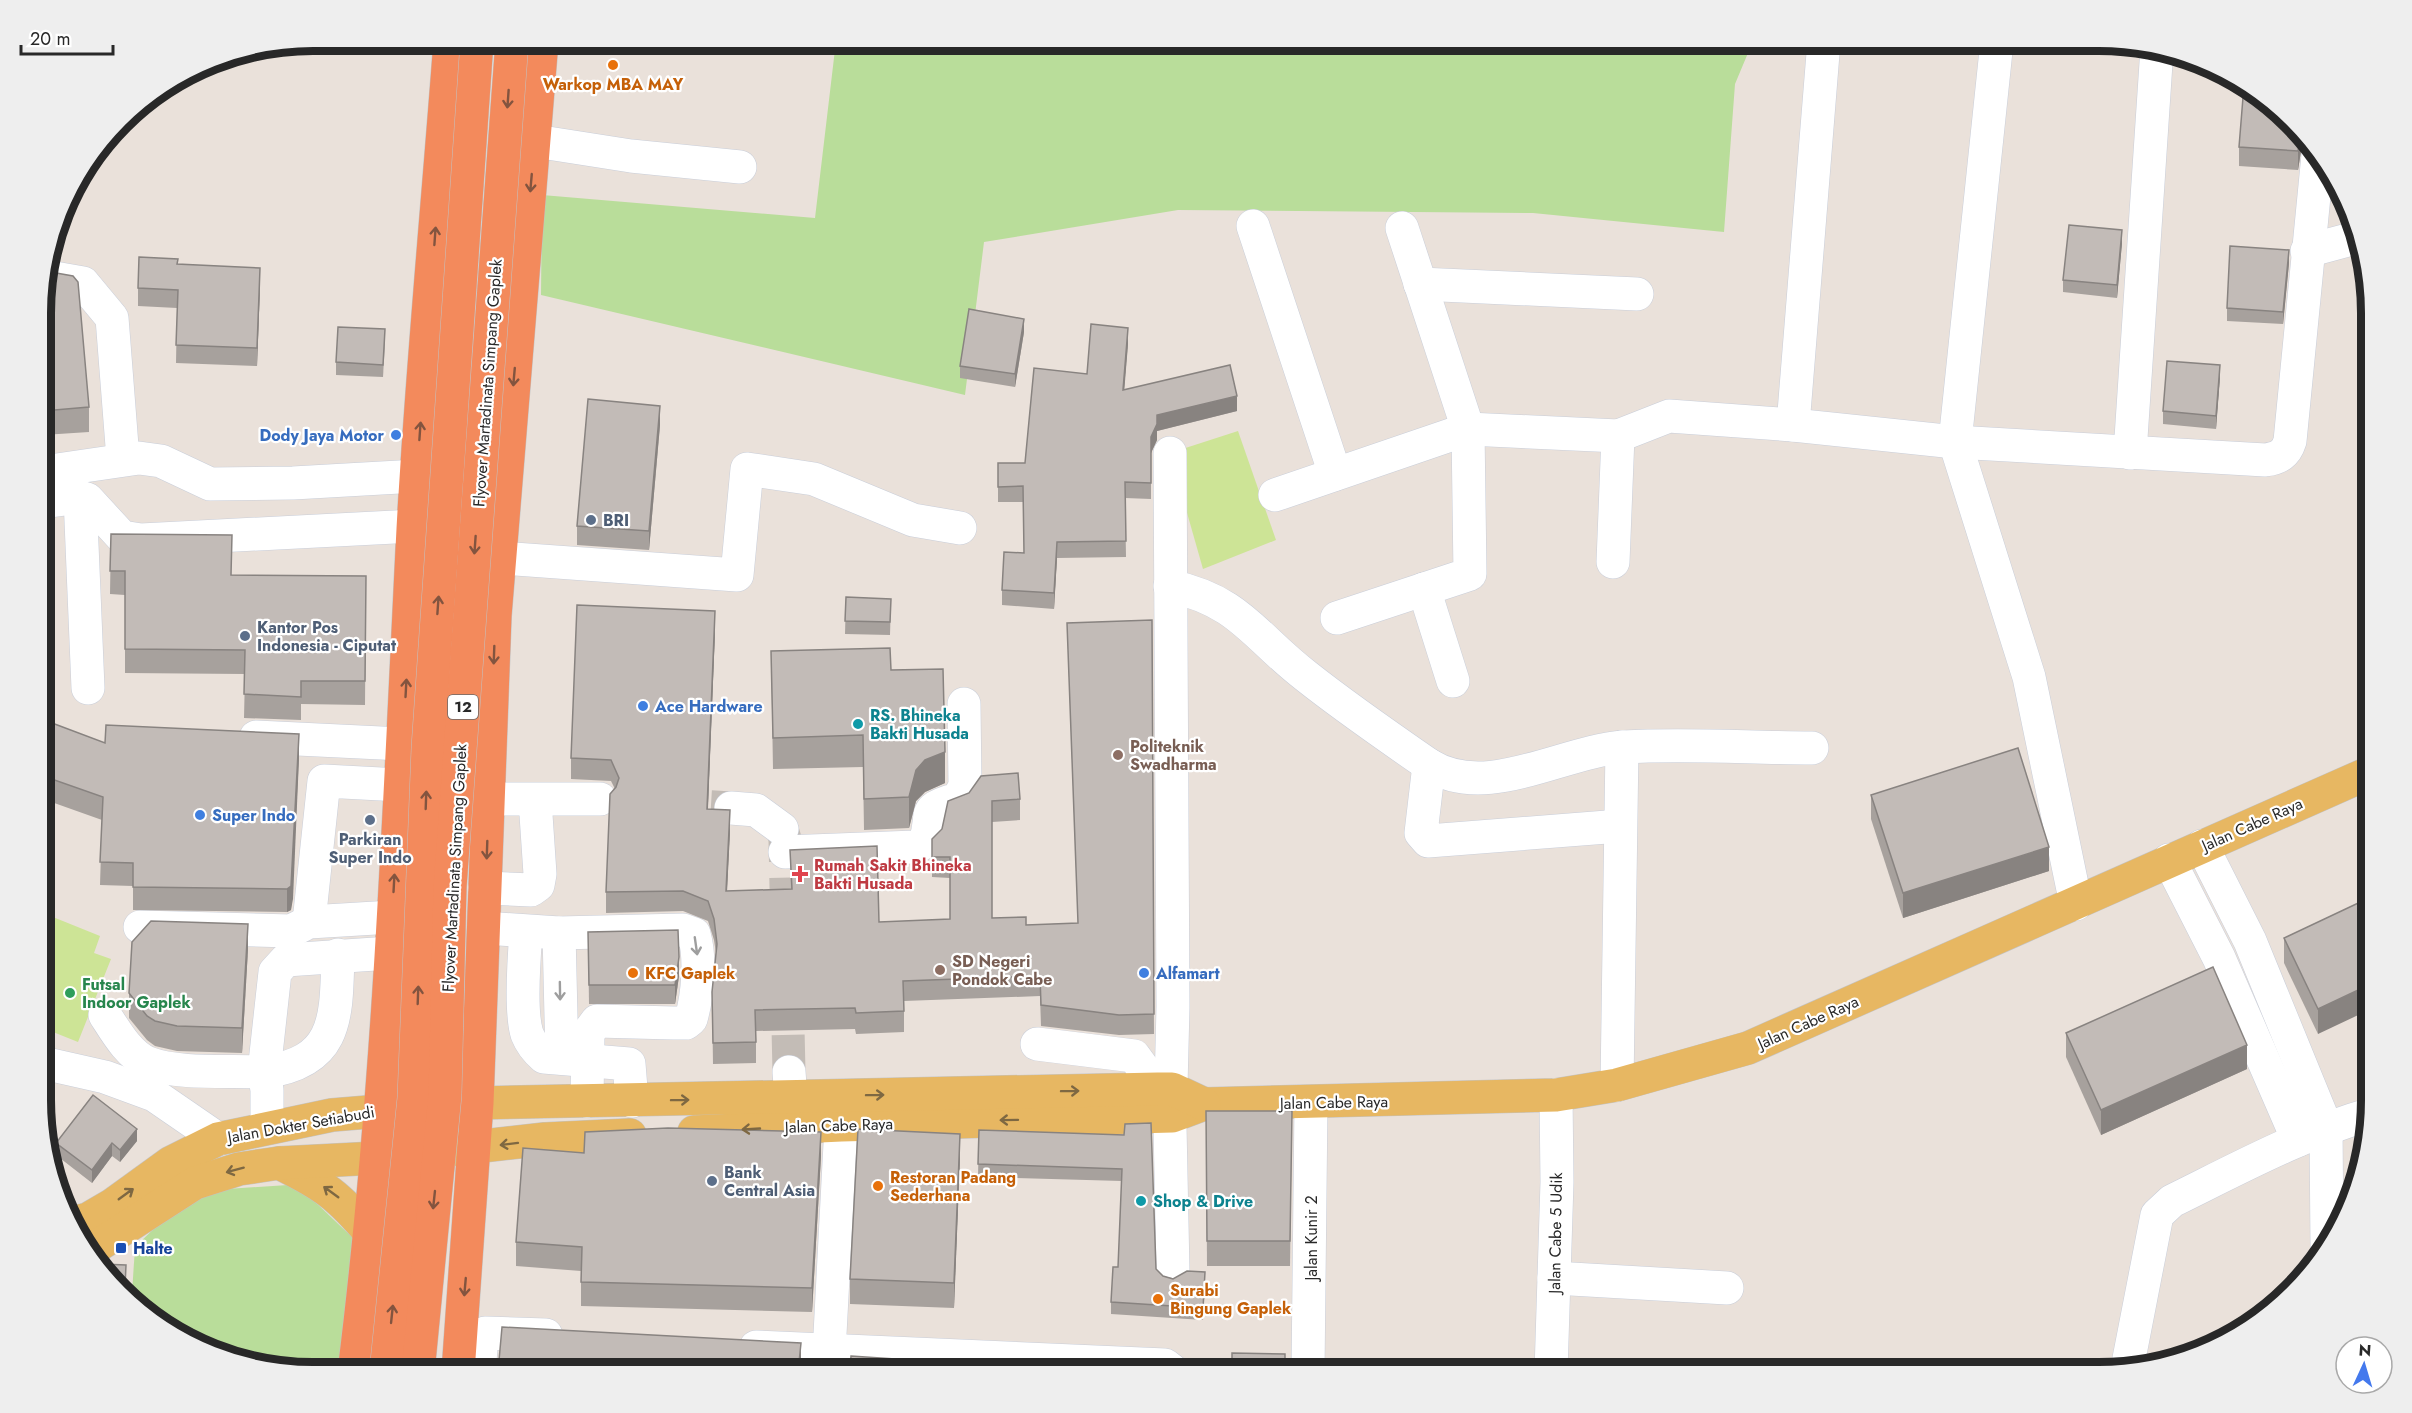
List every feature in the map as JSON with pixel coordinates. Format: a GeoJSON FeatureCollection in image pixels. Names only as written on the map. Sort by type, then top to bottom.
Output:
{"type":"FeatureCollection","features":[{"type":"Feature","properties":{"kind":"highway"},"geometry":{"type":"LineString","coordinates":[[355,1362],[371,1234],[381,1109],[417,476],[449,51]]}},
{"type":"Feature","properties":{"kind":"highway","name":"Flyover Martadinata Simpang Gaplek"},"geometry":{"type":"LineString","coordinates":[[387,1362],[414,1108],[428,747],[476,51]]}},
{"type":"Feature","properties":{"kind":"highway","name":"Flyover Martadinata Simpang Gaplek"},"geometry":{"type":"LineString","coordinates":[[419,1362],[445,1095],[450,886],[511,51]]}},
{"type":"Feature","properties":{"kind":"highway"},"geometry":{"type":"LineString","coordinates":[[459,1362],[477,1103],[500,558],[541,51]]}},
{"type":"Feature","properties":{"kind":"highway"},"geometry":{"type":"LineString","coordinates":[[386,1012],[412,1029],[429,1035],[452,1037],[466,1031],[480,1020]]}},
{"type":"Feature","properties":{"kind":"highway"},"geometry":{"type":"LineString","coordinates":[[371,1234],[417,1230],[438,1233],[468,1247]]}},
{"type":"Feature","properties":{"kind":"main road","name":"Jalan Cabe Raya"},"geometry":{"type":"LineString","coordinates":[[477,1103],[1168,1098],[1204,1104],[1311,1103],[1556,1095],[1617,1085],[1748,1048],[2361,776]]}},
{"type":"Feature","properties":{"kind":"main road","name":"Jalan Cabe Raya"},"geometry":{"type":"LineString","coordinates":[[473,1148],[545,1139],[661,1134],[791,1099],[841,1125],[1168,1098]]}},
{"type":"Feature","properties":{"kind":"main road","name":"Jalan Dokter Setiabudi"},"geometry":{"type":"LineString","coordinates":[[81,1221],[112,1205],[170,1163],[218,1139],[332,1115],[381,1109],[477,1103]]}},
{"type":"Feature","properties":{"kind":"main road","name":"Jalan Dokter Setiabudi"},"geometry":{"type":"LineString","coordinates":[[96,1247],[195,1183],[239,1169],[279,1162],[377,1158],[473,1148]]}},
{"type":"Feature","properties":{"kind":"main road"},"geometry":{"type":"LineString","coordinates":[[279,1162],[322,1185],[343,1200],[371,1234]]}},
{"type":"Feature","properties":{"kind":"street"},"geometry":{"type":"LineString","coordinates":[[1793,425],[1823,51]]}},
{"type":"Feature","properties":{"kind":"street"},"geometry":{"type":"LineString","coordinates":[[1996,51],[1955,442],[2029,677],[2076,904]]}},
{"type":"Feature","properties":{"kind":"street"},"geometry":{"type":"LineString","coordinates":[[2130,453],[2156,57]]}},
{"type":"Feature","properties":{"kind":"street"},"geometry":{"type":"LineString","coordinates":[[535,141],[631,156],[740,167]]}},
{"type":"Feature","properties":{"kind":"street"},"geometry":{"type":"LineString","coordinates":[[1275,495],[1468,429],[1618,436],[1669,416],[1793,425],[1955,442],[2275,459],[2287,450],[2316,167]]}},
{"type":"Feature","properties":{"kind":"street"},"geometry":{"type":"LineString","coordinates":[[1254,226],[1335,474]]}},
{"type":"Feature","properties":{"kind":"street"},"geometry":{"type":"LineString","coordinates":[[1337,618],[1470,574],[1468,429],[1402,228]]}},
{"type":"Feature","properties":{"kind":"street"},"geometry":{"type":"LineString","coordinates":[[2307,251],[2350,239]]}},
{"type":"Feature","properties":{"kind":"street"},"geometry":{"type":"LineString","coordinates":[[53,278],[83,283],[112,318],[123,459]]}},
{"type":"Feature","properties":{"kind":"street"},"geometry":{"type":"LineString","coordinates":[[1420,284],[1636,294]]}},
{"type":"Feature","properties":{"kind":"street"},"geometry":{"type":"LineString","coordinates":[[1613,562],[1618,436]]}},
{"type":"Feature","properties":{"kind":"street"},"geometry":{"type":"LineString","coordinates":[[1170,453],[1168,1098],[1173,1272]]}},
{"type":"Feature","properties":{"kind":"street"},"geometry":{"type":"LineString","coordinates":[[51,471],[123,459],[161,461],[210,484],[293,483],[417,476]]}},
{"type":"Feature","properties":{"kind":"street"},"geometry":{"type":"LineString","coordinates":[[500,558],[737,575],[747,469],[814,479],[913,520],[960,528]]}},
{"type":"Feature","properties":{"kind":"street"},"geometry":{"type":"LineString","coordinates":[[80,497],[88,688]]}},
{"type":"Feature","properties":{"kind":"street"},"geometry":{"type":"LineString","coordinates":[[51,501],[80,497],[93,503],[104,520],[122,537],[141,540],[414,525]]}},
{"type":"Feature","properties":{"kind":"street"},"geometry":{"type":"LineString","coordinates":[[1170,586],[1197,592],[1220,602],[1246,620],[1303,674],[1429,765],[1447,775],[1482,779],[1623,747],[1812,748]]}},
{"type":"Feature","properties":{"kind":"street"},"geometry":{"type":"LineString","coordinates":[[1424,589],[1453,681]]}},
{"type":"Feature","properties":{"kind":"street"},"geometry":{"type":"LineString","coordinates":[[731,808],[756,810],[783,840],[915,847],[924,843],[931,809],[937,804],[958,799],[965,786],[964,704]]}},
{"type":"Feature","properties":{"kind":"street"},"geometry":{"type":"LineString","coordinates":[[225,736],[402,744]]}},
{"type":"Feature","properties":{"kind":"street"},"geometry":{"type":"LineString","coordinates":[[1617,1085],[1623,747]]}},
{"type":"Feature","properties":{"kind":"street"},"geometry":{"type":"LineString","coordinates":[[1429,765],[1421,832],[1428,841],[1620,826]]}},
{"type":"Feature","properties":{"kind":"street"},"geometry":{"type":"LineString","coordinates":[[267,1127],[267,1090],[264,1072],[274,972],[296,937],[324,781],[400,785]]}},
{"type":"Feature","properties":{"kind":"street"},"geometry":{"type":"LineString","coordinates":[[489,799],[600,799]]}},
{"type":"Feature","properties":{"kind":"street"},"geometry":{"type":"LineString","coordinates":[[485,888],[531,890],[538,885],[540,874],[535,800]]}},
{"type":"Feature","properties":{"kind":"street"},"geometry":{"type":"LineString","coordinates":[[2202,846],[2250,941],[2312,1133],[2325,1232]]}},
{"type":"Feature","properties":{"kind":"street"},"geometry":{"type":"LineString","coordinates":[[2169,860],[2312,1133]]}},
{"type":"Feature","properties":{"kind":"street"},"geometry":{"type":"LineString","coordinates":[[140,927],[296,937],[392,917]]}},
{"type":"Feature","properties":{"kind":"street"},"geometry":{"type":"LineString","coordinates":[[484,928],[559,933],[683,930],[694,934],[697,947],[695,1006],[691,1019],[686,1023],[597,1021],[575,1059]]}},
{"type":"Feature","properties":{"kind":"street"},"geometry":{"type":"LineString","coordinates":[[526,932],[527,1033],[534,1048],[544,1057],[629,1064],[632,1101]]}},
{"type":"Feature","properties":{"kind":"street"},"geometry":{"type":"LineString","coordinates":[[559,933],[575,1059],[587,1101]]}},
{"type":"Feature","properties":{"kind":"street"},"geometry":{"type":"LineString","coordinates":[[296,937],[338,955],[390,953]]}},
{"type":"Feature","properties":{"kind":"street"},"geometry":{"type":"LineString","coordinates":[[105,1015],[120,1039],[147,1063],[186,1069],[264,1072],[281,1070],[320,1050],[332,1029],[336,1010],[338,955]]}},
{"type":"Feature","properties":{"kind":"street"},"geometry":{"type":"LineString","coordinates":[[1037,1044],[1134,1056],[1168,1098]]}},
{"type":"Feature","properties":{"kind":"street"},"geometry":{"type":"LineString","coordinates":[[51,1065],[105,1077],[154,1095],[218,1139]]}},
{"type":"Feature","properties":{"kind":"street","name":"Jalan Cabe 5 Udik"},"geometry":{"type":"LineString","coordinates":[[1551,1362],[1556,1095]]}},
{"type":"Feature","properties":{"kind":"street","name":"Jalan Kunir 2"},"geometry":{"type":"LineString","coordinates":[[1308,1362],[1311,1103]]}},
{"type":"Feature","properties":{"kind":"street"},"geometry":{"type":"LineString","coordinates":[[2129,1360],[2157,1215],[2172,1201],[2312,1133],[2360,1118]]}},
{"type":"Feature","properties":{"kind":"street"},"geometry":{"type":"LineString","coordinates":[[723,1345],[829,1362],[841,1125]]}},
{"type":"Feature","properties":{"kind":"street"},"geometry":{"type":"LineString","coordinates":[[1554,1278],[1727,1288]]}},
{"type":"Feature","properties":{"kind":"street"},"geometry":{"type":"LineString","coordinates":[[480,1362],[482,1337],[487,1332],[582,1337]]}},
{"type":"Feature","properties":{"kind":"green space"},"geometry":{"type":"Polygon","coordinates":[[[835,51],[1749,51],[1735,84],[1724,232],[1533,213],[1178,210],[984,242],[965,395],[541,295],[542,195],[815,218],[835,51]]]}},
{"type":"Feature","properties":{"kind":"green space"},"geometry":{"type":"Polygon","coordinates":[[[1238,431],[1276,540],[1203,569],[1170,453],[1238,431]]]}},
{"type":"Feature","properties":{"kind":"green space","name":"Futsal Indoor Gaplek"},"geometry":{"type":"Polygon","coordinates":[[[51,916],[100,936],[94,953],[111,959],[78,1042],[51,1031],[51,916]]]}},
{"type":"Feature","properties":{"kind":"green space"},"geometry":{"type":"Polygon","coordinates":[[[288,1185],[310,1197],[355,1240],[343,1362],[279,1360],[229,1348],[182,1327],[132,1289],[135,1247],[167,1216],[212,1190],[288,1185]]]}},
{"type":"Feature","properties":{"kind":"building"},"geometry":{"type":"Polygon","coordinates":[[[2243,95],[2272,116],[2299,144],[2298,151],[2239,147],[2243,95]]]}},
{"type":"Feature","properties":{"kind":"building"},"geometry":{"type":"Polygon","coordinates":[[[2069,225],[2122,230],[2117,285],[2063,280],[2069,225]]]}},
{"type":"Feature","properties":{"kind":"building"},"geometry":{"type":"Polygon","coordinates":[[[2230,246],[2289,250],[2283,312],[2227,308],[2230,246]]]}},
{"type":"Feature","properties":{"kind":"building"},"geometry":{"type":"Polygon","coordinates":[[[139,257],[178,259],[177,264],[260,268],[257,348],[176,345],[178,290],[138,288],[139,257]]]}},
{"type":"Feature","properties":{"kind":"building"},"geometry":{"type":"Polygon","coordinates":[[[54,273],[73,276],[78,282],[89,407],[51,410],[51,313],[54,273]]]}},
{"type":"Feature","properties":{"kind":"building"},"geometry":{"type":"Polygon","coordinates":[[[969,309],[1024,319],[1015,374],[960,366],[969,309]]]}},
{"type":"Feature","properties":{"kind":"building"},"geometry":{"type":"Polygon","coordinates":[[[1091,324],[1128,328],[1123,390],[1230,365],[1237,396],[1157,415],[1157,424],[1151,437],[1151,483],[1125,482],[1126,541],[1057,542],[1054,593],[1002,590],[1004,552],[1024,553],[1023,486],[998,487],[998,463],[1025,463],[1034,368],[1087,374],[1091,324]]]}},
{"type":"Feature","properties":{"kind":"building"},"geometry":{"type":"Polygon","coordinates":[[[338,327],[385,329],[383,365],[336,362],[338,327]]]}},
{"type":"Feature","properties":{"kind":"building"},"geometry":{"type":"Polygon","coordinates":[[[2167,361],[2220,365],[2216,416],[2163,411],[2167,361]]]}},
{"type":"Feature","properties":{"kind":"building"},"geometry":{"type":"Polygon","coordinates":[[[588,399],[660,406],[649,531],[577,526],[588,399]]]}},
{"type":"Feature","properties":{"kind":"building","name":"Kantor Pos Indonesia - Ciputat"},"geometry":{"type":"Polygon","coordinates":[[[111,534],[232,535],[231,575],[366,576],[365,681],[301,681],[301,697],[244,694],[245,650],[125,649],[125,571],[110,571],[111,534]]]}},
{"type":"Feature","properties":{"kind":"building"},"geometry":{"type":"Polygon","coordinates":[[[846,597],[891,599],[890,622],[845,621],[846,597]]]}},
{"type":"Feature","properties":{"kind":"building"},"geometry":{"type":"Polygon","coordinates":[[[577,605],[715,611],[707,809],[730,810],[726,891],[792,889],[790,850],[877,846],[879,922],[950,919],[950,857],[932,857],[932,839],[942,829],[948,801],[969,793],[981,776],[1018,773],[1020,799],[992,801],[992,918],[1026,917],[1026,925],[1078,923],[1067,623],[1152,620],[1154,1014],[1119,1015],[1041,1005],[1040,976],[903,981],[904,1011],[856,1013],[855,1008],[755,1010],[756,1042],[713,1043],[712,992],[717,944],[714,919],[708,901],[683,891],[606,892],[610,794],[619,778],[611,760],[571,758],[577,605]]]}},
{"type":"Feature","properties":{"kind":"building"},"geometry":{"type":"Polygon","coordinates":[[[890,648],[891,670],[943,669],[945,752],[925,760],[916,770],[909,797],[864,799],[863,735],[773,738],[771,651],[890,648]]]}},
{"type":"Feature","properties":{"kind":"building","name":"Super Indo"},"geometry":{"type":"Polygon","coordinates":[[[51,715],[54,716],[52,723],[105,743],[106,725],[299,734],[291,886],[287,889],[133,887],[133,863],[100,862],[103,797],[51,779],[51,715]]]}},
{"type":"Feature","properties":{"kind":"building"},"geometry":{"type":"Polygon","coordinates":[[[2018,748],[2049,847],[1903,893],[1871,795],[2018,748]]]}},
{"type":"Feature","properties":{"kind":"building"},"geometry":{"type":"Polygon","coordinates":[[[2361,902],[2361,989],[2318,1009],[2284,938],[2361,902]]]}},
{"type":"Feature","properties":{"kind":"building"},"geometry":{"type":"Polygon","coordinates":[[[151,921],[248,924],[242,1028],[177,1026],[155,1021],[147,1016],[129,993],[132,942],[151,921]]]}},
{"type":"Feature","properties":{"kind":"building","name":"KFC Gaplek"},"geometry":{"type":"Polygon","coordinates":[[[678,930],[679,957],[675,985],[589,985],[588,932],[678,930]]]}},
{"type":"Feature","properties":{"kind":"building"},"geometry":{"type":"Polygon","coordinates":[[[2213,967],[2247,1045],[2101,1110],[2066,1033],[2213,967]]]}},
{"type":"Feature","properties":{"kind":"building"},"geometry":{"type":"Polygon","coordinates":[[[93,1095],[137,1129],[120,1150],[112,1143],[92,1170],[56,1143],[93,1095]]]}},
{"type":"Feature","properties":{"kind":"building"},"geometry":{"type":"Polygon","coordinates":[[[1206,1111],[1292,1111],[1290,1241],[1207,1241],[1206,1111]]]}},
{"type":"Feature","properties":{"kind":"building"},"geometry":{"type":"Polygon","coordinates":[[[1151,1123],[1156,1269],[1163,1276],[1173,1279],[1187,1271],[1205,1272],[1203,1308],[1111,1302],[1113,1267],[1118,1267],[1122,1169],[978,1164],[979,1130],[1124,1135],[1125,1124],[1151,1123]]]}},
{"type":"Feature","properties":{"kind":"building"},"geometry":{"type":"Polygon","coordinates":[[[668,1128],[821,1132],[812,1288],[581,1282],[582,1247],[516,1242],[523,1148],[584,1153],[585,1132],[668,1128]]]}},
{"type":"Feature","properties":{"kind":"building"},"geometry":{"type":"Polygon","coordinates":[[[858,1129],[960,1134],[954,1283],[850,1279],[858,1129]]]}},
{"type":"Feature","properties":{"kind":"building"},"geometry":{"type":"Polygon","coordinates":[[[109,1264],[126,1265],[125,1282],[109,1264]]]}},
{"type":"Feature","properties":{"kind":"building"},"geometry":{"type":"Polygon","coordinates":[[[502,1327],[801,1343],[799,1362],[499,1362],[502,1327]]]}},
{"type":"Feature","properties":{"kind":"building"},"geometry":{"type":"Polygon","coordinates":[[[1232,1353],[1285,1354],[1285,1362],[1232,1362],[1232,1353]]]}},
{"type":"Feature","properties":{"kind":"building"},"geometry":{"type":"Polygon","coordinates":[[[851,1356],[941,1362],[851,1362],[851,1356]]]}},
{"type":"Feature","properties":{"kind":"tunnel"},"geometry":{"type":"LineString","coordinates":[[662,804],[731,808]]}},
{"type":"Feature","properties":{"kind":"tunnel"},"geometry":{"type":"LineString","coordinates":[[782,829],[785,839],[787,934]]}},
{"type":"Feature","properties":{"kind":"tunnel"},"geometry":{"type":"LineString","coordinates":[[787,986],[789,1072]]}},
{"type":"Feature","properties":{"kind":"place","name":"Warkop MBA MAY"},"geometry":{"type":"Point","coordinates":[613,65]}},
{"type":"Feature","properties":{"kind":"place","name":"Dody Jaya Motor"},"geometry":{"type":"Point","coordinates":[396,435]}},
{"type":"Feature","properties":{"kind":"place","name":"BRI"},"geometry":{"type":"Point","coordinates":[591,520]}},
{"type":"Feature","properties":{"kind":"place","name":"Kantor Pos Indonesia - Ciputat"},"geometry":{"type":"Point","coordinates":[245,636]}},
{"type":"Feature","properties":{"kind":"place","name":"Ace Hardware"},"geometry":{"type":"Point","coordinates":[643,706]}},
{"type":"Feature","properties":{"kind":"place","name":"RS. Bhineka Bakti Husada"},"geometry":{"type":"Point","coordinates":[858,724]}},
{"type":"Feature","properties":{"kind":"place","name":"Politeknik Swadharma"},"geometry":{"type":"Point","coordinates":[1118,755]}},
{"type":"Feature","properties":{"kind":"place","name":"Super Indo"},"geometry":{"type":"Point","coordinates":[200,815]}},
{"type":"Feature","properties":{"kind":"place","name":"Parkiran Super Indo"},"geometry":{"type":"Point","coordinates":[370,820]}},
{"type":"Feature","properties":{"kind":"place","name":"Rumah Sakit Bhineka Bakti Husada"},"geometry":{"type":"Point","coordinates":[800,874]}},
{"type":"Feature","properties":{"kind":"place","name":"SD Negeri Pondok Cabe"},"geometry":{"type":"Point","coordinates":[940,970]}},
{"type":"Feature","properties":{"kind":"place","name":"KFC Gaplek"},"geometry":{"type":"Point","coordinates":[633,973]}},
{"type":"Feature","properties":{"kind":"place","name":"Alfamart"},"geometry":{"type":"Point","coordinates":[1144,973]}},
{"type":"Feature","properties":{"kind":"place","name":"Futsal Indoor Gaplek"},"geometry":{"type":"Point","coordinates":[70,993]}},
{"type":"Feature","properties":{"kind":"place","name":"Bank Central Asia"},"geometry":{"type":"Point","coordinates":[712,1181]}},
{"type":"Feature","properties":{"kind":"place","name":"Restoran Padang Sederhana"},"geometry":{"type":"Point","coordinates":[878,1186]}},
{"type":"Feature","properties":{"kind":"place","name":"Shop & Drive"},"geometry":{"type":"Point","coordinates":[1141,1201]}},
{"type":"Feature","properties":{"kind":"place","name":"Halte"},"geometry":{"type":"Point","coordinates":[121,1248]}},
{"type":"Feature","properties":{"kind":"place","name":"Surabi Bingung Gaplek"},"geometry":{"type":"Point","coordinates":[1158,1299]}}]}
